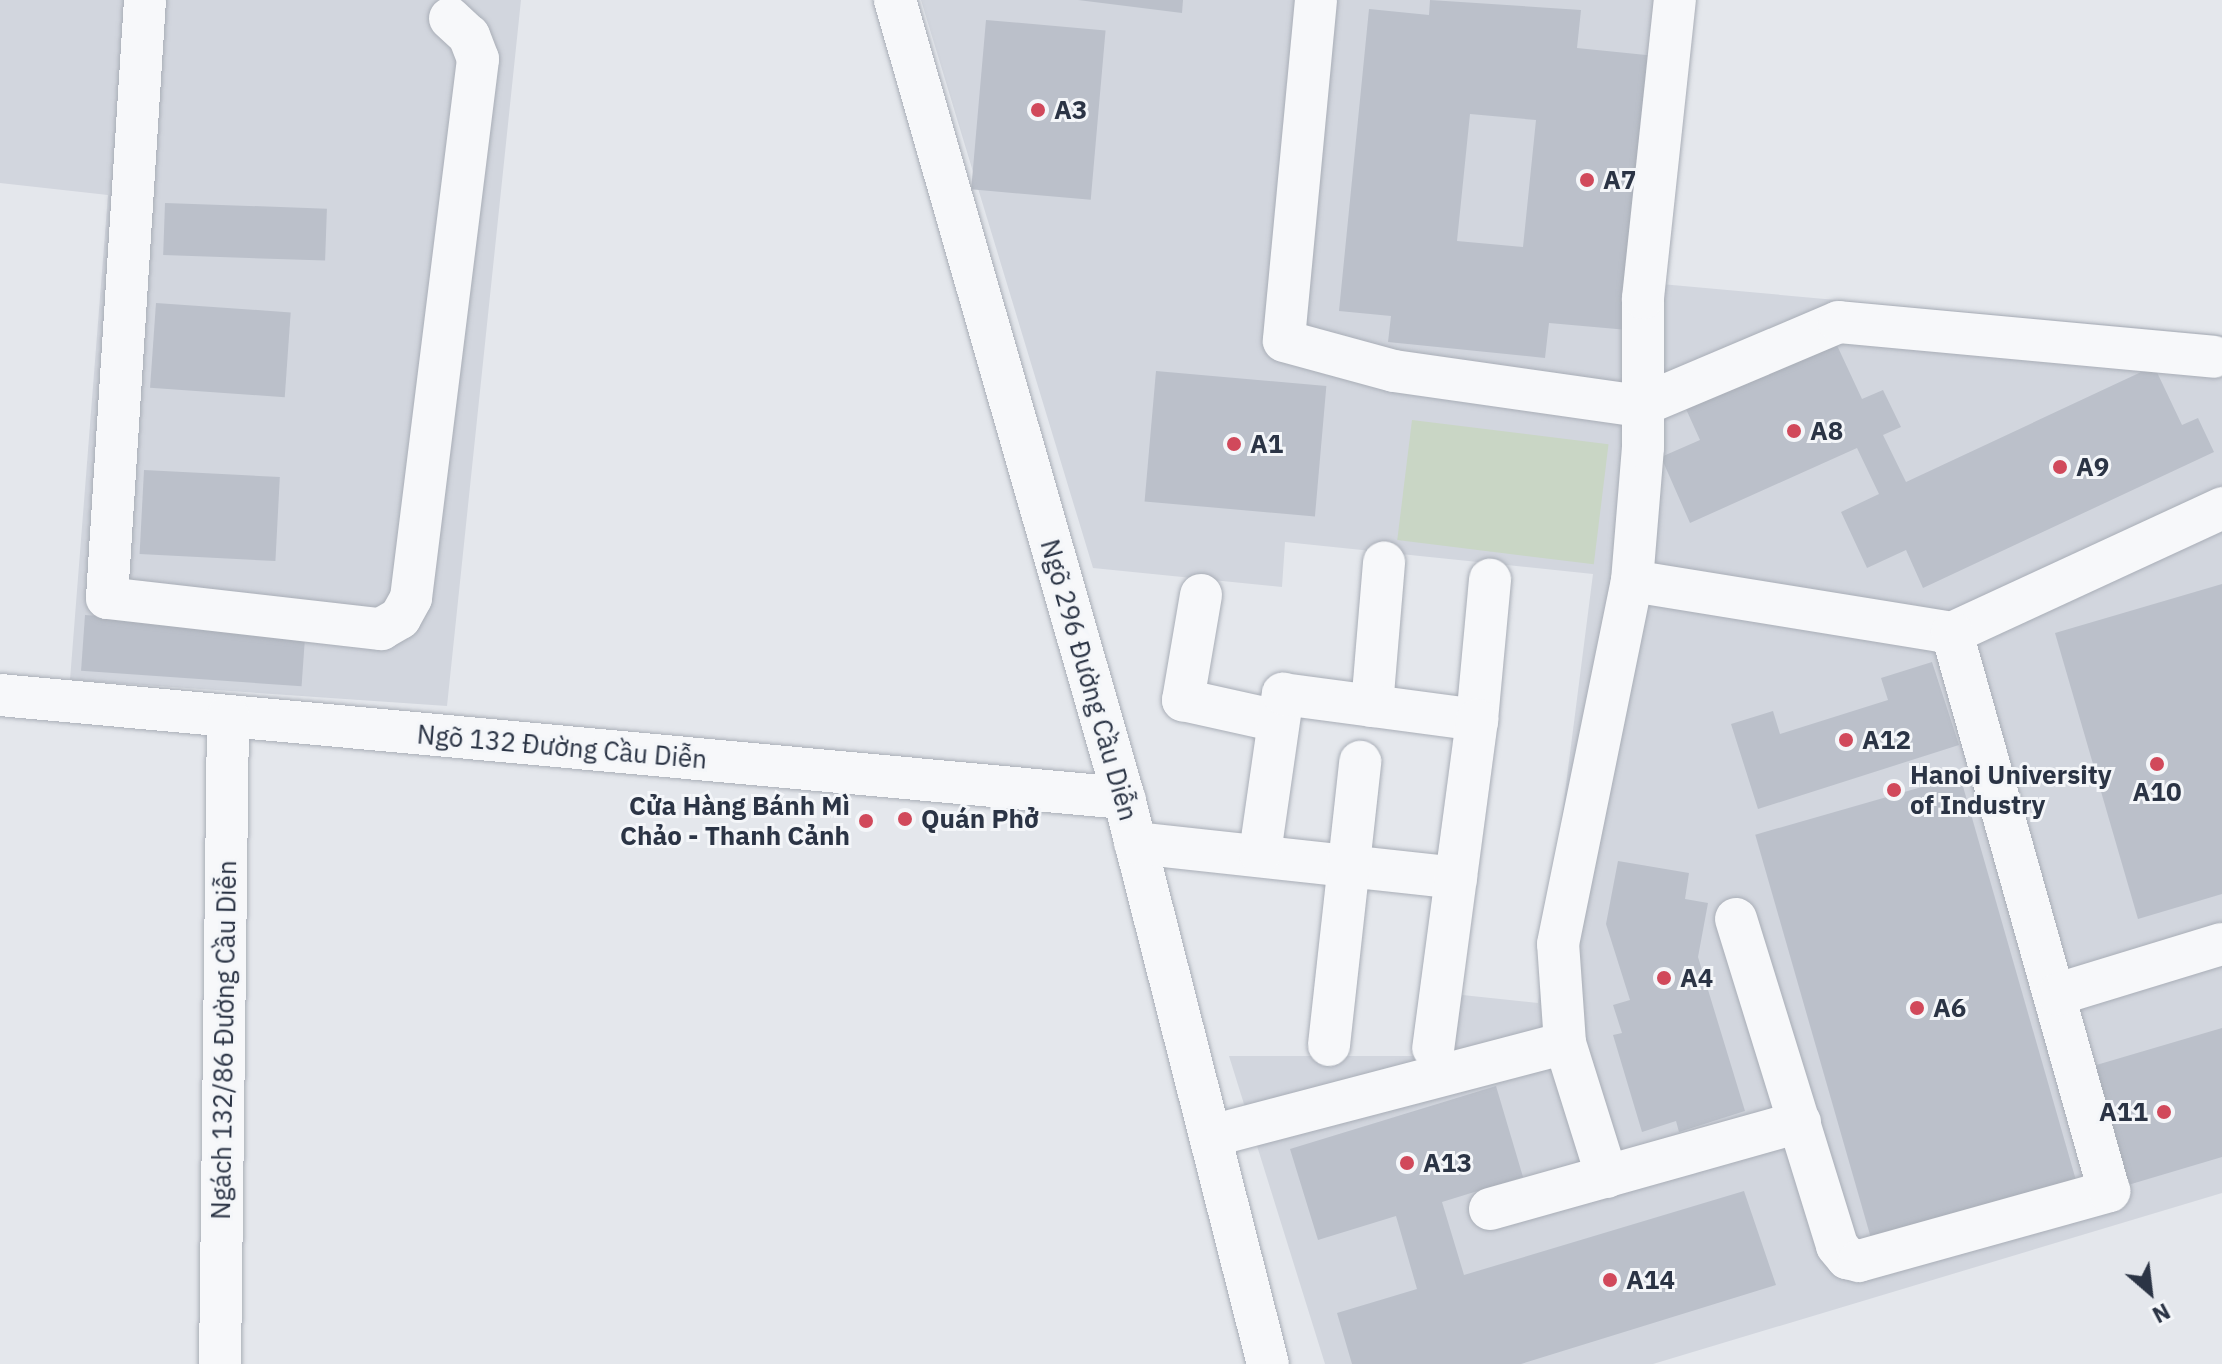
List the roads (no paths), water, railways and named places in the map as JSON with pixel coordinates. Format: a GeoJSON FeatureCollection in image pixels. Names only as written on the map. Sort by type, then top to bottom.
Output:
{"type":"FeatureCollection","features":[{"type":"Feature","properties":{"kind":"street"},"geometry":{"type":"LineString","coordinates":[[145,0],[107,598],[381,629],[400,618],[411,598],[478,59],[469,36],[450,18]]}},
{"type":"Feature","properties":{"kind":"street","name":"Ngõ 296 Đường Cầu Diễn"},"geometry":{"type":"LineString","coordinates":[[895,0],[1124,798],[1268,1364]]}},
{"type":"Feature","properties":{"kind":"street"},"geometry":{"type":"LineString","coordinates":[[1316,0],[1284,341],[1394,371],[1640,406],[1839,322],[2213,357]]}},
{"type":"Feature","properties":{"kind":"street"},"geometry":{"type":"LineString","coordinates":[[1607,1177],[1565,1043],[1558,944],[1632,581],[1643,298],[1675,0]]}},
{"type":"Feature","properties":{"kind":"street"},"geometry":{"type":"LineString","coordinates":[[1632,581],[1952,633],[2222,508]]}},
{"type":"Feature","properties":{"kind":"street"},"geometry":{"type":"LineString","coordinates":[[1372,706],[1384,562]]}},
{"type":"Feature","properties":{"kind":"street"},"geometry":{"type":"LineString","coordinates":[[1433,1048],[1477,720],[1490,580]]}},
{"type":"Feature","properties":{"kind":"street"},"geometry":{"type":"LineString","coordinates":[[1201,595],[1183,700],[1278,721]]}},
{"type":"Feature","properties":{"kind":"street"},"geometry":{"type":"LineString","coordinates":[[1736,919],[1837,1246],[1859,1261],[2109,1191],[2058,994],[1952,633]]}},
{"type":"Feature","properties":{"kind":"street"},"geometry":{"type":"LineString","coordinates":[[1260,853],[1283,694],[1477,720]]}},
{"type":"Feature","properties":{"kind":"street","name":"Ngõ 132 Đường Cầu Diễn"},"geometry":{"type":"LineString","coordinates":[[0,695],[1124,798]]}},
{"type":"Feature","properties":{"kind":"street","name":"Ngách 132/86 Đường Cầu Diễn"},"geometry":{"type":"LineString","coordinates":[[220,1364],[228,716]]}},
{"type":"Feature","properties":{"kind":"street"},"geometry":{"type":"LineString","coordinates":[[1329,1045],[1360,762]]}},
{"type":"Feature","properties":{"kind":"street"},"geometry":{"type":"LineString","coordinates":[[1135,843],[1260,853],[1456,878]]}},
{"type":"Feature","properties":{"kind":"street"},"geometry":{"type":"LineString","coordinates":[[2058,994],[2222,944]]}},
{"type":"Feature","properties":{"kind":"street"},"geometry":{"type":"LineString","coordinates":[[1211,1136],[1565,1043]]}},
{"type":"Feature","properties":{"kind":"street"},"geometry":{"type":"LineString","coordinates":[[1490,1209],[1800,1122]]}},
{"type":"Feature","properties":{"kind":"place","name":"A3"},"geometry":{"type":"Point","coordinates":[1038,110]}},
{"type":"Feature","properties":{"kind":"place","name":"A7"},"geometry":{"type":"Point","coordinates":[1587,180]}},
{"type":"Feature","properties":{"kind":"place","name":"A8"},"geometry":{"type":"Point","coordinates":[1794,431]}},
{"type":"Feature","properties":{"kind":"place","name":"A1"},"geometry":{"type":"Point","coordinates":[1234,444]}},
{"type":"Feature","properties":{"kind":"place","name":"A9"},"geometry":{"type":"Point","coordinates":[2060,467]}},
{"type":"Feature","properties":{"kind":"place","name":"A12"},"geometry":{"type":"Point","coordinates":[1846,740]}},
{"type":"Feature","properties":{"kind":"place","name":"A10"},"geometry":{"type":"Point","coordinates":[2157,764]}},
{"type":"Feature","properties":{"kind":"place","name":"Hanoi University of Industry"},"geometry":{"type":"Point","coordinates":[1894,790]}},
{"type":"Feature","properties":{"kind":"place","name":"Quán Phở"},"geometry":{"type":"Point","coordinates":[905,819]}},
{"type":"Feature","properties":{"kind":"place","name":"Cửa Hàng Bánh Mì Chảo - Thanh Cảnh"},"geometry":{"type":"Point","coordinates":[866,821]}},
{"type":"Feature","properties":{"kind":"place","name":"A4"},"geometry":{"type":"Point","coordinates":[1664,978]}},
{"type":"Feature","properties":{"kind":"place","name":"A6"},"geometry":{"type":"Point","coordinates":[1917,1008]}},
{"type":"Feature","properties":{"kind":"place","name":"A11"},"geometry":{"type":"Point","coordinates":[2164,1112]}},
{"type":"Feature","properties":{"kind":"place","name":"A13"},"geometry":{"type":"Point","coordinates":[1407,1163]}},
{"type":"Feature","properties":{"kind":"place","name":"A14"},"geometry":{"type":"Point","coordinates":[1610,1280]}}]}
